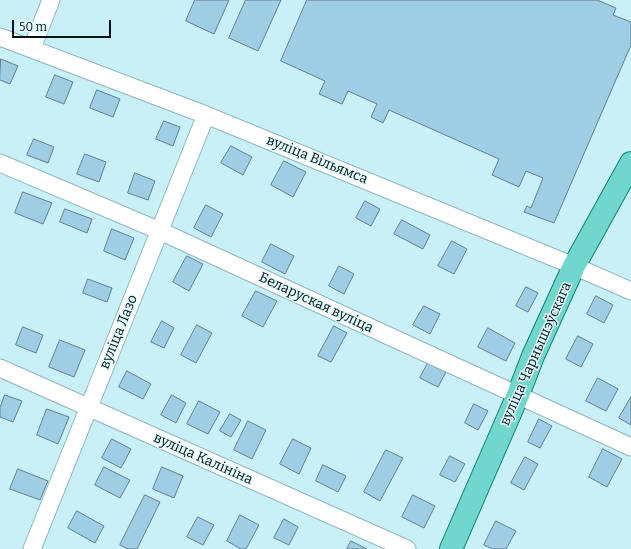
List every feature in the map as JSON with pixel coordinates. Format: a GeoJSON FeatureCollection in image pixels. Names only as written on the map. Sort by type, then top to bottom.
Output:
{"type":"FeatureCollection","features":[{"type":"Feature","properties":{"kind":"main road","name":"вуліца Чарнышэўскага"},"geometry":{"type":"LineString","coordinates":[[451,549],[518,395],[533,356],[574,266],[631,163]]}},
{"type":"Feature","properties":{"kind":"street"},"geometry":{"type":"LineString","coordinates":[[32,48],[51,0]]}},
{"type":"Feature","properties":{"kind":"street","name":"вуліца Вільямса"},"geometry":{"type":"LineString","coordinates":[[0,37],[206,115],[574,266],[631,292]]}},
{"type":"Feature","properties":{"kind":"street","name":"вуліца Лазо"},"geometry":{"type":"LineString","coordinates":[[32,549],[206,115]]}},
{"type":"Feature","properties":{"kind":"street","name":"Беларуская вуліца"},"geometry":{"type":"LineString","coordinates":[[0,163],[160,231],[631,447]]}},
{"type":"Feature","properties":{"kind":"street","name":"вуліца Калініна"},"geometry":{"type":"LineString","coordinates":[[0,368],[406,549]]}},
{"type":"Feature","properties":{"kind":"building"},"geometry":{"type":"Polygon","coordinates":[[[195,0],[229,0],[214,34],[186,21],[195,0]]]}},
{"type":"Feature","properties":{"kind":"building"},"geometry":{"type":"Polygon","coordinates":[[[246,0],[281,0],[258,51],[229,38],[246,0]]]}},
{"type":"Feature","properties":{"kind":"building"},"geometry":{"type":"Polygon","coordinates":[[[307,0],[597,0],[616,8],[613,15],[631,22],[631,45],[554,223],[524,212],[527,206],[531,208],[543,178],[526,171],[519,187],[492,175],[499,159],[389,110],[383,123],[371,117],[377,104],[348,91],[342,104],[319,94],[325,81],[281,61],[307,0]]]}},
{"type":"Feature","properties":{"kind":"building"},"geometry":{"type":"Polygon","coordinates":[[[1,59],[18,66],[10,84],[0,80],[1,59]]]}},
{"type":"Feature","properties":{"kind":"building"},"geometry":{"type":"Polygon","coordinates":[[[55,75],[73,82],[64,104],[46,97],[55,75]]]}},
{"type":"Feature","properties":{"kind":"building"},"geometry":{"type":"Polygon","coordinates":[[[97,90],[120,99],[113,117],[90,108],[97,90]]]}},
{"type":"Feature","properties":{"kind":"building"},"geometry":{"type":"Polygon","coordinates":[[[164,121],[180,127],[173,146],[156,139],[164,121]]]}},
{"type":"Feature","properties":{"kind":"building"},"geometry":{"type":"Polygon","coordinates":[[[34,139],[54,147],[48,163],[27,155],[34,139]]]}},
{"type":"Feature","properties":{"kind":"building"},"geometry":{"type":"Polygon","coordinates":[[[231,146],[252,157],[243,175],[221,163],[231,146]]]}},
{"type":"Feature","properties":{"kind":"building"},"geometry":{"type":"Polygon","coordinates":[[[85,154],[106,162],[99,182],[77,174],[85,154]]]}},
{"type":"Feature","properties":{"kind":"building"},"geometry":{"type":"Polygon","coordinates":[[[284,161],[306,172],[293,197],[271,185],[284,161]]]}},
{"type":"Feature","properties":{"kind":"building"},"geometry":{"type":"Polygon","coordinates":[[[135,173],[155,181],[148,200],[128,193],[135,173]]]}},
{"type":"Feature","properties":{"kind":"building"},"geometry":{"type":"Polygon","coordinates":[[[23,192],[52,203],[43,224],[15,213],[23,192]]]}},
{"type":"Feature","properties":{"kind":"building"},"geometry":{"type":"Polygon","coordinates":[[[365,201],[380,209],[371,226],[356,218],[365,201]]]}},
{"type":"Feature","properties":{"kind":"building"},"geometry":{"type":"Polygon","coordinates":[[[206,205],[223,214],[211,237],[194,228],[206,205]]]}},
{"type":"Feature","properties":{"kind":"building"},"geometry":{"type":"Polygon","coordinates":[[[65,209],[92,219],[87,233],[60,222],[65,209]]]}},
{"type":"Feature","properties":{"kind":"building"},"geometry":{"type":"Polygon","coordinates":[[[402,220],[430,235],[423,249],[394,234],[402,220]]]}},
{"type":"Feature","properties":{"kind":"building"},"geometry":{"type":"Polygon","coordinates":[[[112,229],[134,238],[125,260],[104,251],[112,229]]]}},
{"type":"Feature","properties":{"kind":"building"},"geometry":{"type":"Polygon","coordinates":[[[452,241],[467,249],[454,274],[438,266],[452,241]]]}},
{"type":"Feature","properties":{"kind":"building"},"geometry":{"type":"Polygon","coordinates":[[[271,244],[294,256],[285,274],[262,262],[271,244]]]}},
{"type":"Feature","properties":{"kind":"building"},"geometry":{"type":"Polygon","coordinates":[[[187,256],[203,264],[189,291],[173,282],[187,256]]]}},
{"type":"Feature","properties":{"kind":"building"},"geometry":{"type":"Polygon","coordinates":[[[339,266],[354,274],[344,294],[329,286],[339,266]]]}},
{"type":"Feature","properties":{"kind":"building"},"geometry":{"type":"Polygon","coordinates":[[[88,279],[112,288],[107,302],[83,293],[88,279]]]}},
{"type":"Feature","properties":{"kind":"building"},"geometry":{"type":"Polygon","coordinates":[[[526,287],[538,293],[528,312],[516,306],[526,287]]]}},
{"type":"Feature","properties":{"kind":"building"},"geometry":{"type":"Polygon","coordinates":[[[256,291],[277,301],[263,327],[242,316],[256,291]]]}},
{"type":"Feature","properties":{"kind":"building"},"geometry":{"type":"Polygon","coordinates":[[[596,296],[613,305],[604,323],[587,314],[596,296]]]}},
{"type":"Feature","properties":{"kind":"building"},"geometry":{"type":"Polygon","coordinates":[[[424,306],[440,314],[430,334],[413,325],[424,306]]]}},
{"type":"Feature","properties":{"kind":"building"},"geometry":{"type":"Polygon","coordinates":[[[162,321],[174,328],[164,348],[151,342],[162,321]]]}},
{"type":"Feature","properties":{"kind":"building"},"geometry":{"type":"Polygon","coordinates":[[[197,325],[212,333],[196,363],[181,355],[197,325]]]}},
{"type":"Feature","properties":{"kind":"building"},"geometry":{"type":"Polygon","coordinates":[[[334,326],[347,333],[331,362],[318,356],[334,326]]]}},
{"type":"Feature","properties":{"kind":"building"},"geometry":{"type":"Polygon","coordinates":[[[23,327],[43,335],[36,353],[16,345],[23,327]]]}},
{"type":"Feature","properties":{"kind":"building"},"geometry":{"type":"Polygon","coordinates":[[[488,328],[515,343],[506,361],[478,347],[488,328]]]}},
{"type":"Feature","properties":{"kind":"building"},"geometry":{"type":"Polygon","coordinates":[[[578,336],[593,344],[581,367],[566,359],[578,336]]]}},
{"type":"Feature","properties":{"kind":"building"},"geometry":{"type":"Polygon","coordinates":[[[60,340],[85,350],[74,377],[49,367],[60,340]]]}},
{"type":"Feature","properties":{"kind":"building"},"geometry":{"type":"Polygon","coordinates":[[[428,363],[446,372],[438,387],[420,378],[428,363]]]}},
{"type":"Feature","properties":{"kind":"building"},"geometry":{"type":"Polygon","coordinates":[[[127,371],[151,384],[143,399],[119,387],[127,371]]]}},
{"type":"Feature","properties":{"kind":"building"},"geometry":{"type":"Polygon","coordinates":[[[598,378],[618,389],[606,411],[586,401],[598,378]]]}},
{"type":"Feature","properties":{"kind":"building"},"geometry":{"type":"Polygon","coordinates":[[[5,395],[22,401],[13,422],[0,417],[0,408],[5,395]]]}},
{"type":"Feature","properties":{"kind":"building"},"geometry":{"type":"Polygon","coordinates":[[[172,395],[186,403],[176,423],[161,415],[172,395]]]}},
{"type":"Feature","properties":{"kind":"building"},"geometry":{"type":"Polygon","coordinates":[[[631,397],[631,425],[619,418],[631,397]]]}},
{"type":"Feature","properties":{"kind":"building"},"geometry":{"type":"Polygon","coordinates":[[[199,401],[220,412],[208,434],[187,424],[199,401]]]}},
{"type":"Feature","properties":{"kind":"building"},"geometry":{"type":"Polygon","coordinates":[[[474,404],[488,411],[478,430],[465,423],[474,404]]]}},
{"type":"Feature","properties":{"kind":"building"},"geometry":{"type":"Polygon","coordinates":[[[47,409],[69,417],[58,444],[37,435],[47,409]]]}},
{"type":"Feature","properties":{"kind":"building"},"geometry":{"type":"Polygon","coordinates":[[[230,414],[241,420],[231,437],[220,431],[230,414]]]}},
{"type":"Feature","properties":{"kind":"building"},"geometry":{"type":"Polygon","coordinates":[[[539,419],[552,426],[540,448],[528,442],[539,419]]]}},
{"type":"Feature","properties":{"kind":"building"},"geometry":{"type":"Polygon","coordinates":[[[248,421],[266,430],[252,459],[234,450],[248,421]]]}},
{"type":"Feature","properties":{"kind":"building"},"geometry":{"type":"Polygon","coordinates":[[[112,439],[131,449],[121,468],[102,458],[112,439]]]}},
{"type":"Feature","properties":{"kind":"building"},"geometry":{"type":"Polygon","coordinates":[[[293,439],[311,448],[299,474],[280,464],[293,439]]]}},
{"type":"Feature","properties":{"kind":"building"},"geometry":{"type":"Polygon","coordinates":[[[603,449],[622,459],[607,487],[589,477],[603,449]]]}},
{"type":"Feature","properties":{"kind":"building"},"geometry":{"type":"Polygon","coordinates":[[[386,450],[403,458],[380,501],[364,492],[386,450]]]}},
{"type":"Feature","properties":{"kind":"building"},"geometry":{"type":"Polygon","coordinates":[[[450,456],[465,464],[455,482],[440,475],[450,456]]]}},
{"type":"Feature","properties":{"kind":"building"},"geometry":{"type":"Polygon","coordinates":[[[525,457],[538,464],[524,490],[511,483],[525,457]]]}},
{"type":"Feature","properties":{"kind":"building"},"geometry":{"type":"Polygon","coordinates":[[[323,465],[346,476],[338,492],[316,481],[323,465]]]}},
{"type":"Feature","properties":{"kind":"building"},"geometry":{"type":"Polygon","coordinates":[[[104,467],[130,480],[120,498],[95,485],[104,467]]]}},
{"type":"Feature","properties":{"kind":"building"},"geometry":{"type":"Polygon","coordinates":[[[162,467],[183,476],[174,498],[153,489],[162,467]]]}},
{"type":"Feature","properties":{"kind":"building"},"geometry":{"type":"Polygon","coordinates":[[[18,469],[48,481],[40,500],[10,489],[18,469]]]}},
{"type":"Feature","properties":{"kind":"building"},"geometry":{"type":"Polygon","coordinates":[[[145,495],[160,502],[137,549],[128,549],[120,545],[145,495]]]}},
{"type":"Feature","properties":{"kind":"building"},"geometry":{"type":"Polygon","coordinates":[[[413,495],[435,506],[424,528],[402,517],[413,495]]]}},
{"type":"Feature","properties":{"kind":"building"},"geometry":{"type":"Polygon","coordinates":[[[77,511],[104,526],[95,543],[68,528],[77,511]]]}},
{"type":"Feature","properties":{"kind":"building"},"geometry":{"type":"Polygon","coordinates":[[[240,515],[259,525],[246,549],[241,549],[227,541],[240,515]]]}},
{"type":"Feature","properties":{"kind":"building"},"geometry":{"type":"Polygon","coordinates":[[[198,517],[214,525],[203,545],[187,537],[198,517]]]}},
{"type":"Feature","properties":{"kind":"building"},"geometry":{"type":"Polygon","coordinates":[[[284,519],[298,527],[289,545],[274,538],[284,519]]]}},
{"type":"Feature","properties":{"kind":"building"},"geometry":{"type":"Polygon","coordinates":[[[496,521],[516,531],[506,549],[492,549],[484,545],[496,521]]]}},
{"type":"Feature","properties":{"kind":"building"},"geometry":{"type":"Polygon","coordinates":[[[351,541],[367,549],[347,549],[351,541]]]}}]}
